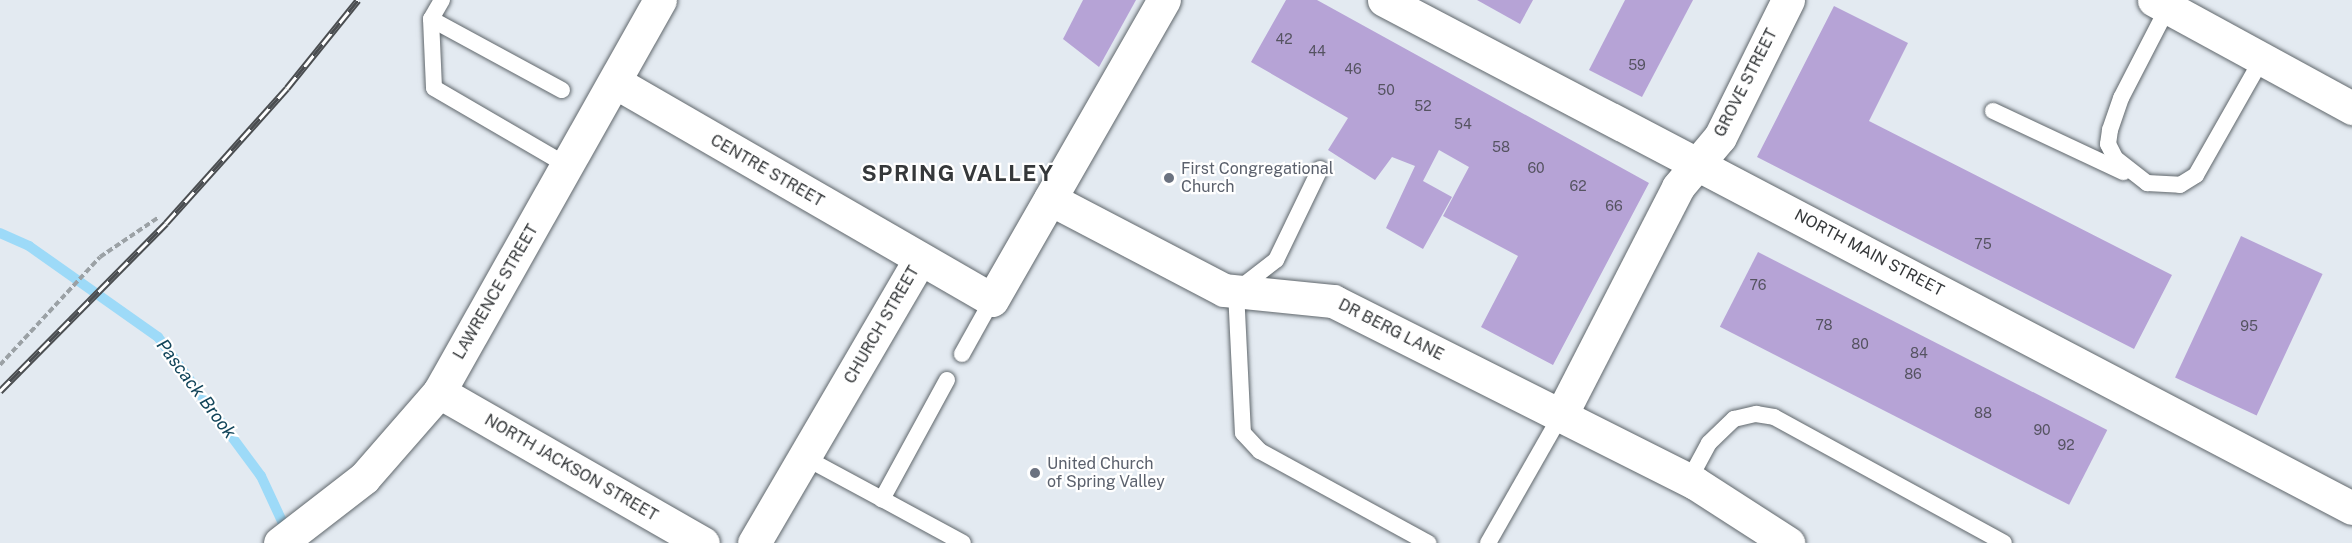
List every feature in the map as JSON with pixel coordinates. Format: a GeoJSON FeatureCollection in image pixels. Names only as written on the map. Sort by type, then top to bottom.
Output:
{"type":"FeatureCollection","features":[{"type":"Feature","properties":{"kind":"street","name":"LAWRENCE STREET"},"geometry":{"type":"LineString","coordinates":[[280,543],[364,478],[439,392],[660,0]]}},
{"type":"Feature","properties":{"kind":"street"},"geometry":{"type":"LineString","coordinates":[[992,300],[1164,0]]}},
{"type":"Feature","properties":{"kind":"street","name":"NORTH MAIN STREET"},"geometry":{"type":"LineString","coordinates":[[1384,0],[2352,508]]}},
{"type":"Feature","properties":{"kind":"street","name":"GROVE STREET"},"geometry":{"type":"LineString","coordinates":[[1698,163],[1720,137],[1788,0]]}},
{"type":"Feature","properties":{"kind":"street"},"geometry":{"type":"LineString","coordinates":[[2161,4],[2352,108]]}},
{"type":"Feature","properties":{"kind":"street","name":"CENTRE STREET"},"geometry":{"type":"LineString","coordinates":[[615,82],[920,259]]}},
{"type":"Feature","properties":{"kind":"street"},"geometry":{"type":"LineString","coordinates":[[1561,415],[1678,187],[1698,163]]}},
{"type":"Feature","properties":{"kind":"street","name":"DR BERG LANE"},"geometry":{"type":"LineString","coordinates":[[1050,199],[1224,290],[1332,301],[1689,480],[1788,543]]}},
{"type":"Feature","properties":{"kind":"street","name":"CHURCH STREET"},"geometry":{"type":"LineString","coordinates":[[754,543],[920,259],[992,300]]}},
{"type":"Feature","properties":{"kind":"street","name":"NORTH JACKSON STREET"},"geometry":{"type":"LineString","coordinates":[[439,392],[703,543]]}},
{"type":"Feature","properties":{"kind":"lane"},"geometry":{"type":"LineString","coordinates":[[442,0],[431,19],[434,88],[568,166]]}},
{"type":"Feature","properties":{"kind":"lane"},"geometry":{"type":"LineString","coordinates":[[2146,183],[2115,158],[2108,144],[2110,130],[2121,98],[2161,4]]}},
{"type":"Feature","properties":{"kind":"lane"},"geometry":{"type":"LineString","coordinates":[[431,19],[562,90]]}},
{"type":"Feature","properties":{"kind":"lane"},"geometry":{"type":"LineString","coordinates":[[1993,111],[2146,183],[2180,185],[2196,175],[2262,58]]}},
{"type":"Feature","properties":{"kind":"lane"},"geometry":{"type":"LineString","coordinates":[[1320,170],[1276,260],[1236,291],[1243,434],[1260,451],[1428,543]]}},
{"type":"Feature","properties":{"kind":"lane"},"geometry":{"type":"LineString","coordinates":[[962,354],[992,300]]}},
{"type":"Feature","properties":{"kind":"lane"},"geometry":{"type":"LineString","coordinates":[[882,499],[947,380]]}},
{"type":"Feature","properties":{"kind":"lane"},"geometry":{"type":"LineString","coordinates":[[1689,480],[1709,443],[1734,419],[1756,414],[1774,417],[2004,543]]}},
{"type":"Feature","properties":{"kind":"lane"},"geometry":{"type":"LineString","coordinates":[[1488,543],[1561,415]]}},
{"type":"Feature","properties":{"kind":"lane"},"geometry":{"type":"LineString","coordinates":[[804,457],[963,543]]}},
{"type":"Feature","properties":{"kind":"path"},"geometry":{"type":"LineString","coordinates":[[0,365],[100,257],[159,217]]}},
{"type":"Feature","properties":{"kind":"building"},"geometry":{"type":"Polygon","coordinates":[[[1083,0],[1136,0],[1099,67],[1063,39],[1083,0]]]}},
{"type":"Feature","properties":{"kind":"building"},"geometry":{"type":"Polygon","coordinates":[[[1286,0],[1317,0],[1649,183],[1553,365],[1481,327],[1518,256],[1443,216],[1469,167],[1439,150],[1423,181],[1452,197],[1423,249],[1386,228],[1415,166],[1392,157],[1375,180],[1328,150],[1348,118],[1251,62],[1286,0]]]}},
{"type":"Feature","properties":{"kind":"building"},"geometry":{"type":"Polygon","coordinates":[[[1477,0],[1533,0],[1520,24],[1477,0]]]}},
{"type":"Feature","properties":{"kind":"building"},"geometry":{"type":"Polygon","coordinates":[[[1625,0],[1693,0],[1642,97],[1589,70],[1625,0]]]}},
{"type":"Feature","properties":{"kind":"building"},"geometry":{"type":"Polygon","coordinates":[[[1834,6],[1908,43],[1869,121],[2172,275],[2134,349],[1757,157],[1834,6]]]}},
{"type":"Feature","properties":{"kind":"building"},"geometry":{"type":"Polygon","coordinates":[[[2241,236],[2323,274],[2257,415],[2175,377],[2241,236]]]}},
{"type":"Feature","properties":{"kind":"building"},"geometry":{"type":"Polygon","coordinates":[[[1758,252],[2107,430],[2069,505],[1720,327],[1758,252]]]}},
{"type":"Feature","properties":{"kind":"waterway","name":"Pascack Brook"},"geometry":{"type":"LineString","coordinates":[[0,233],[29,246],[158,337],[261,476],[287,532]]}},
{"type":"Feature","properties":{"kind":"railway"},"geometry":{"type":"LineString","coordinates":[[0,391],[166,223],[287,88],[358,0]]}},
{"type":"Feature","properties":{"kind":"place","name":"First Congregational Church"},"geometry":{"type":"Point","coordinates":[1169,178]}},
{"type":"Feature","properties":{"kind":"place","name":"United Church of Spring Valley"},"geometry":{"type":"Point","coordinates":[1035,473]}},
{"type":"Feature","properties":{"kind":"district","name":"SPRING VALLEY"},"geometry":{"type":"Point","coordinates":[958,174]}}]}
